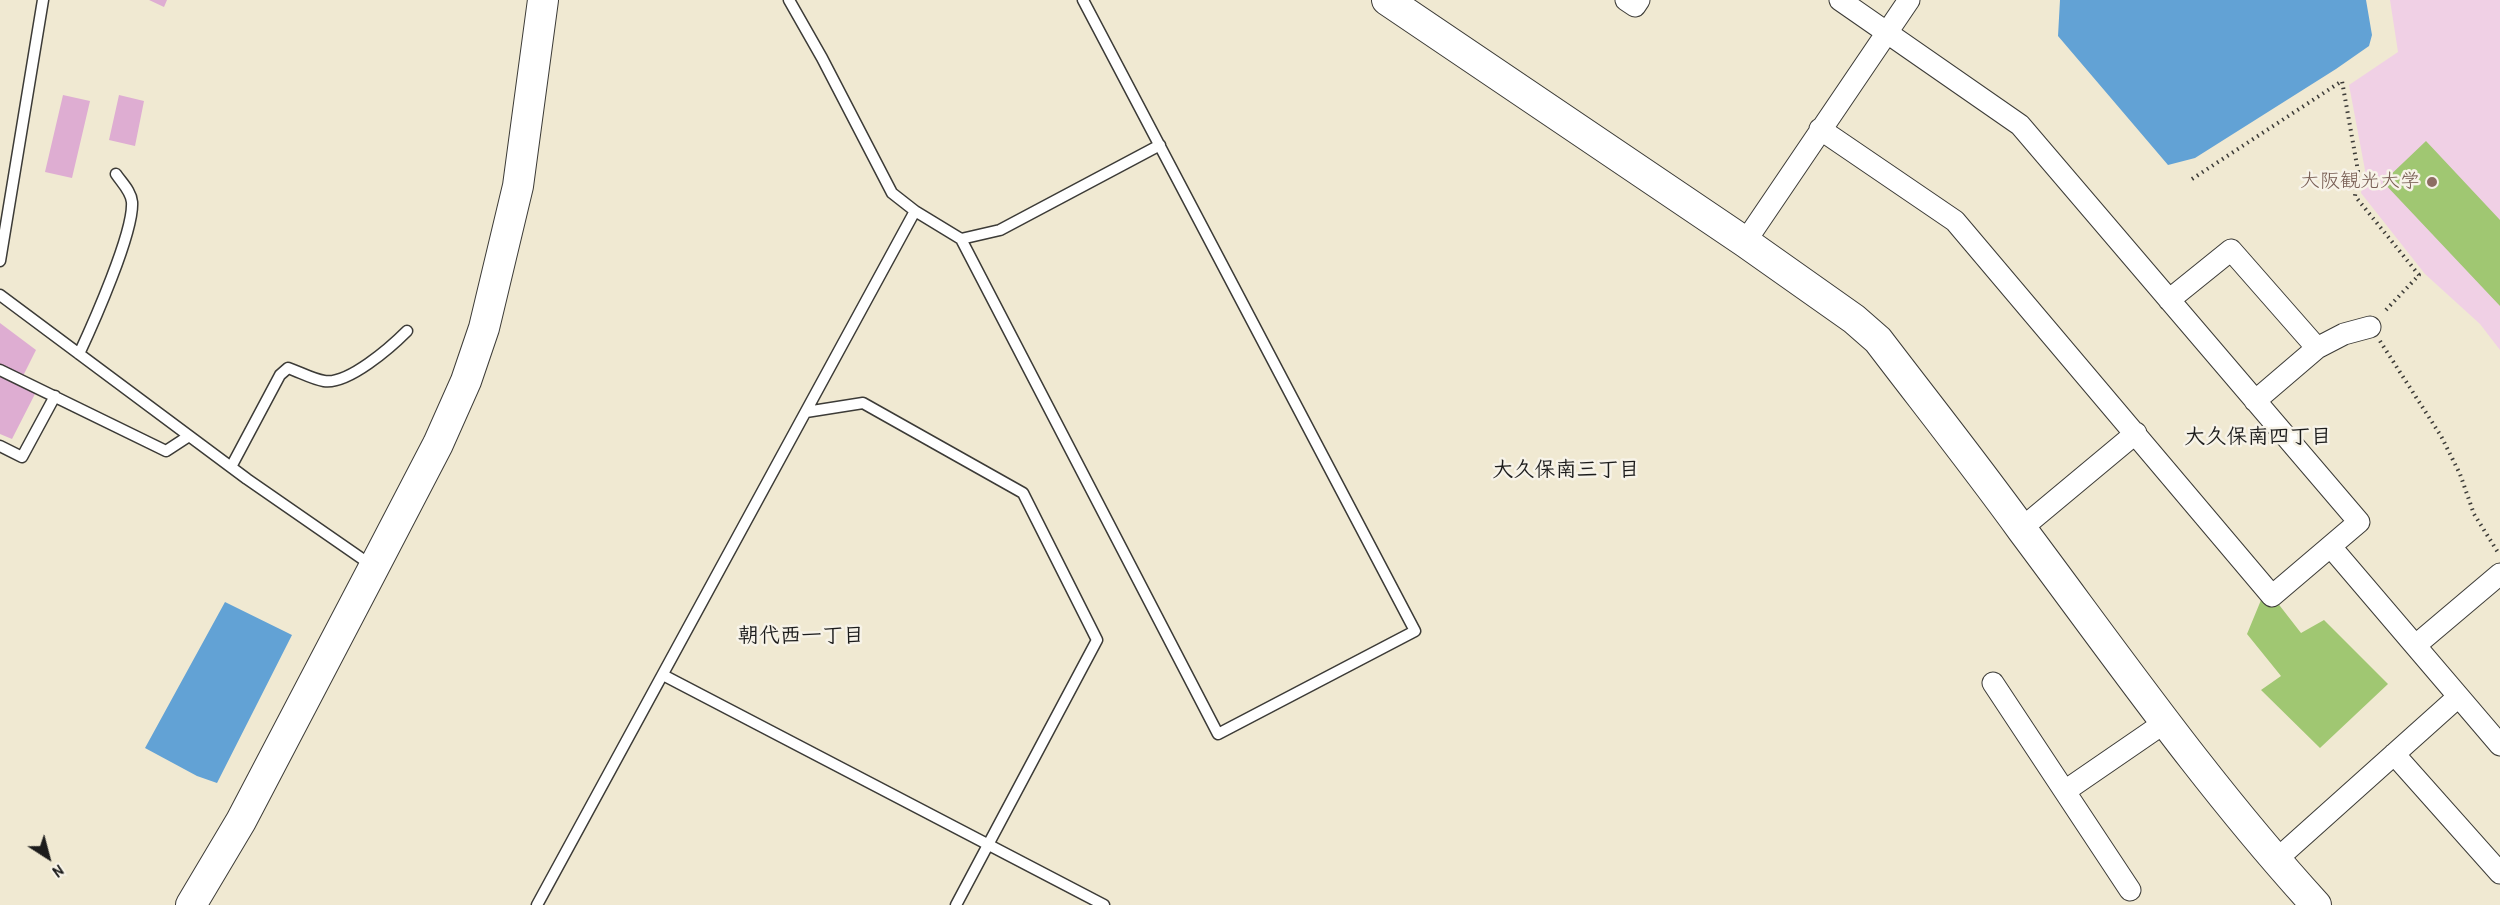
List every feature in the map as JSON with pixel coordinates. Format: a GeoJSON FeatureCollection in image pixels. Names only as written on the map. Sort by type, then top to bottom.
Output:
{"type":"FeatureCollection","features":[{"type":"Feature","properties":{"kind":"street"},"geometry":{"type":"LineString","coordinates":[[191,905],[241,821],[438,444],[466,381],[484,328],[518,186],[543,0]]}},
{"type":"Feature","properties":{"kind":"street"},"geometry":{"type":"LineString","coordinates":[[1386,0],[1745,242],[1854,320],[1878,340],[2022,528],[2164,723],[2276,860],[2316,905]]}},
{"type":"Feature","properties":{"kind":"street"},"geometry":{"type":"LineString","coordinates":[[1626,0],[1635,6],[1639,0]]}},
{"type":"Feature","properties":{"kind":"street"},"geometry":{"type":"LineString","coordinates":[[1820,129],[1955,221],[2272,596],[2359,522],[2020,125],[1840,0]]}},
{"type":"Feature","properties":{"kind":"street"},"geometry":{"type":"LineString","coordinates":[[1745,242],[1909,0]]}},
{"type":"Feature","properties":{"kind":"street"},"geometry":{"type":"LineString","coordinates":[[2169,300],[2231,250],[2317,348]]}},
{"type":"Feature","properties":{"kind":"street"},"geometry":{"type":"LineString","coordinates":[[2255,401],[2317,348],[2344,334],[2370,327]]}},
{"type":"Feature","properties":{"kind":"street"},"geometry":{"type":"LineString","coordinates":[[2022,528],[2136,433]]}},
{"type":"Feature","properties":{"kind":"street"},"geometry":{"type":"LineString","coordinates":[[2331,547],[2500,745]]}},
{"type":"Feature","properties":{"kind":"street"},"geometry":{"type":"LineString","coordinates":[[2416,645],[2500,574]]}},
{"type":"Feature","properties":{"kind":"street"},"geometry":{"type":"LineString","coordinates":[[1993,683],[2130,891]]}},
{"type":"Feature","properties":{"kind":"street"},"geometry":{"type":"LineString","coordinates":[[2276,860],[2458,698]]}},
{"type":"Feature","properties":{"kind":"street"},"geometry":{"type":"LineString","coordinates":[[2065,791],[2164,723]]}},
{"type":"Feature","properties":{"kind":"street"},"geometry":{"type":"LineString","coordinates":[[2394,754],[2500,873]]}},
{"type":"Feature","properties":{"kind":"lane"},"geometry":{"type":"LineString","coordinates":[[0,261],[43,0]]}},
{"type":"Feature","properties":{"kind":"lane"},"geometry":{"type":"LineString","coordinates":[[789,0],[822,58],[892,193],[915,211],[961,238],[1218,734],[1415,632],[1083,0]]}},
{"type":"Feature","properties":{"kind":"lane"},"geometry":{"type":"LineString","coordinates":[[961,238],[1000,230],[1160,145]]}},
{"type":"Feature","properties":{"kind":"lane"},"geometry":{"type":"LineString","coordinates":[[79,354],[98,312],[126,232],[132,203],[129,192],[116,174]]}},
{"type":"Feature","properties":{"kind":"lane"},"geometry":{"type":"LineString","coordinates":[[537,905],[915,211]]}},
{"type":"Feature","properties":{"kind":"lane"},"geometry":{"type":"LineString","coordinates":[[0,296],[231,467],[374,567]]}},
{"type":"Feature","properties":{"kind":"lane"},"geometry":{"type":"LineString","coordinates":[[231,467],[280,375],[288,368],[325,381],[342,380],[394,344],[407,331]]}},
{"type":"Feature","properties":{"kind":"lane"},"geometry":{"type":"LineString","coordinates":[[0,370],[166,451],[189,436]]}},
{"type":"Feature","properties":{"kind":"lane"},"geometry":{"type":"LineString","coordinates":[[0,446],[22,457],[55,396]]}},
{"type":"Feature","properties":{"kind":"lane"},"geometry":{"type":"LineString","coordinates":[[806,412],[862,403],[1023,493],[1097,640],[956,905]]}},
{"type":"Feature","properties":{"kind":"lane"},"geometry":{"type":"LineString","coordinates":[[663,675],[1104,905]]}},
{"type":"Feature","properties":{"kind":"path"},"geometry":{"type":"LineString","coordinates":[[2192,179],[2342,81],[2358,171],[2355,196],[2419,275],[2370,327],[2441,436],[2460,474],[2474,514],[2500,555]]}},
{"type":"Feature","properties":{"kind":"shaded area","name":"大阪観光大学"},"geometry":{"type":"Polygon","coordinates":[[[2390,0],[2500,0],[2500,350],[2480,324],[2425,274],[2361,193],[2365,170],[2349,85],[2398,52],[2390,0]]]}},
{"type":"Feature","properties":{"kind":"green space"},"geometry":{"type":"Polygon","coordinates":[[[2426,141],[2500,220],[2500,306],[2383,182],[2426,141]]]}},
{"type":"Feature","properties":{"kind":"green space"},"geometry":{"type":"Polygon","coordinates":[[[2266,588],[2301,633],[2324,620],[2388,684],[2320,748],[2261,690],[2281,676],[2247,634],[2266,588]]]}},
{"type":"Feature","properties":{"kind":"water"},"geometry":{"type":"Polygon","coordinates":[[[2060,0],[2366,0],[2372,35],[2369,46],[2336,69],[2195,158],[2168,165],[2058,36],[2060,0]]]}},
{"type":"Feature","properties":{"kind":"water"},"geometry":{"type":"Polygon","coordinates":[[[225,602],[292,635],[217,783],[197,776],[145,748],[225,602]]]}},
{"type":"Feature","properties":{"kind":"building"},"geometry":{"type":"Polygon","coordinates":[[[149,0],[167,0],[164,7],[149,0]]]}},
{"type":"Feature","properties":{"kind":"building"},"geometry":{"type":"Polygon","coordinates":[[[63,95],[90,101],[72,178],[45,172],[63,95]]]}},
{"type":"Feature","properties":{"kind":"building"},"geometry":{"type":"Polygon","coordinates":[[[119,95],[144,101],[135,146],[109,140],[119,95]]]}},
{"type":"Feature","properties":{"kind":"building"},"geometry":{"type":"Polygon","coordinates":[[[0,323],[36,350],[23,376],[0,365],[0,323]]]}},
{"type":"Feature","properties":{"kind":"building"},"geometry":{"type":"Polygon","coordinates":[[[0,375],[36,392],[12,439],[0,434],[0,375]]]}},
{"type":"Feature","properties":{"kind":"place","name":"大阪観光大学"},"geometry":{"type":"Point","coordinates":[2432,182]}},
{"type":"Feature","properties":{"kind":"district","name":"大久保南四丁目"},"geometry":{"type":"Point","coordinates":[2258,437]}},
{"type":"Feature","properties":{"kind":"district","name":"大久保南三丁目"},"geometry":{"type":"Point","coordinates":[1566,470]}},
{"type":"Feature","properties":{"kind":"district","name":"朝代西一丁目"},"geometry":{"type":"Point","coordinates":[801,636]}}]}
